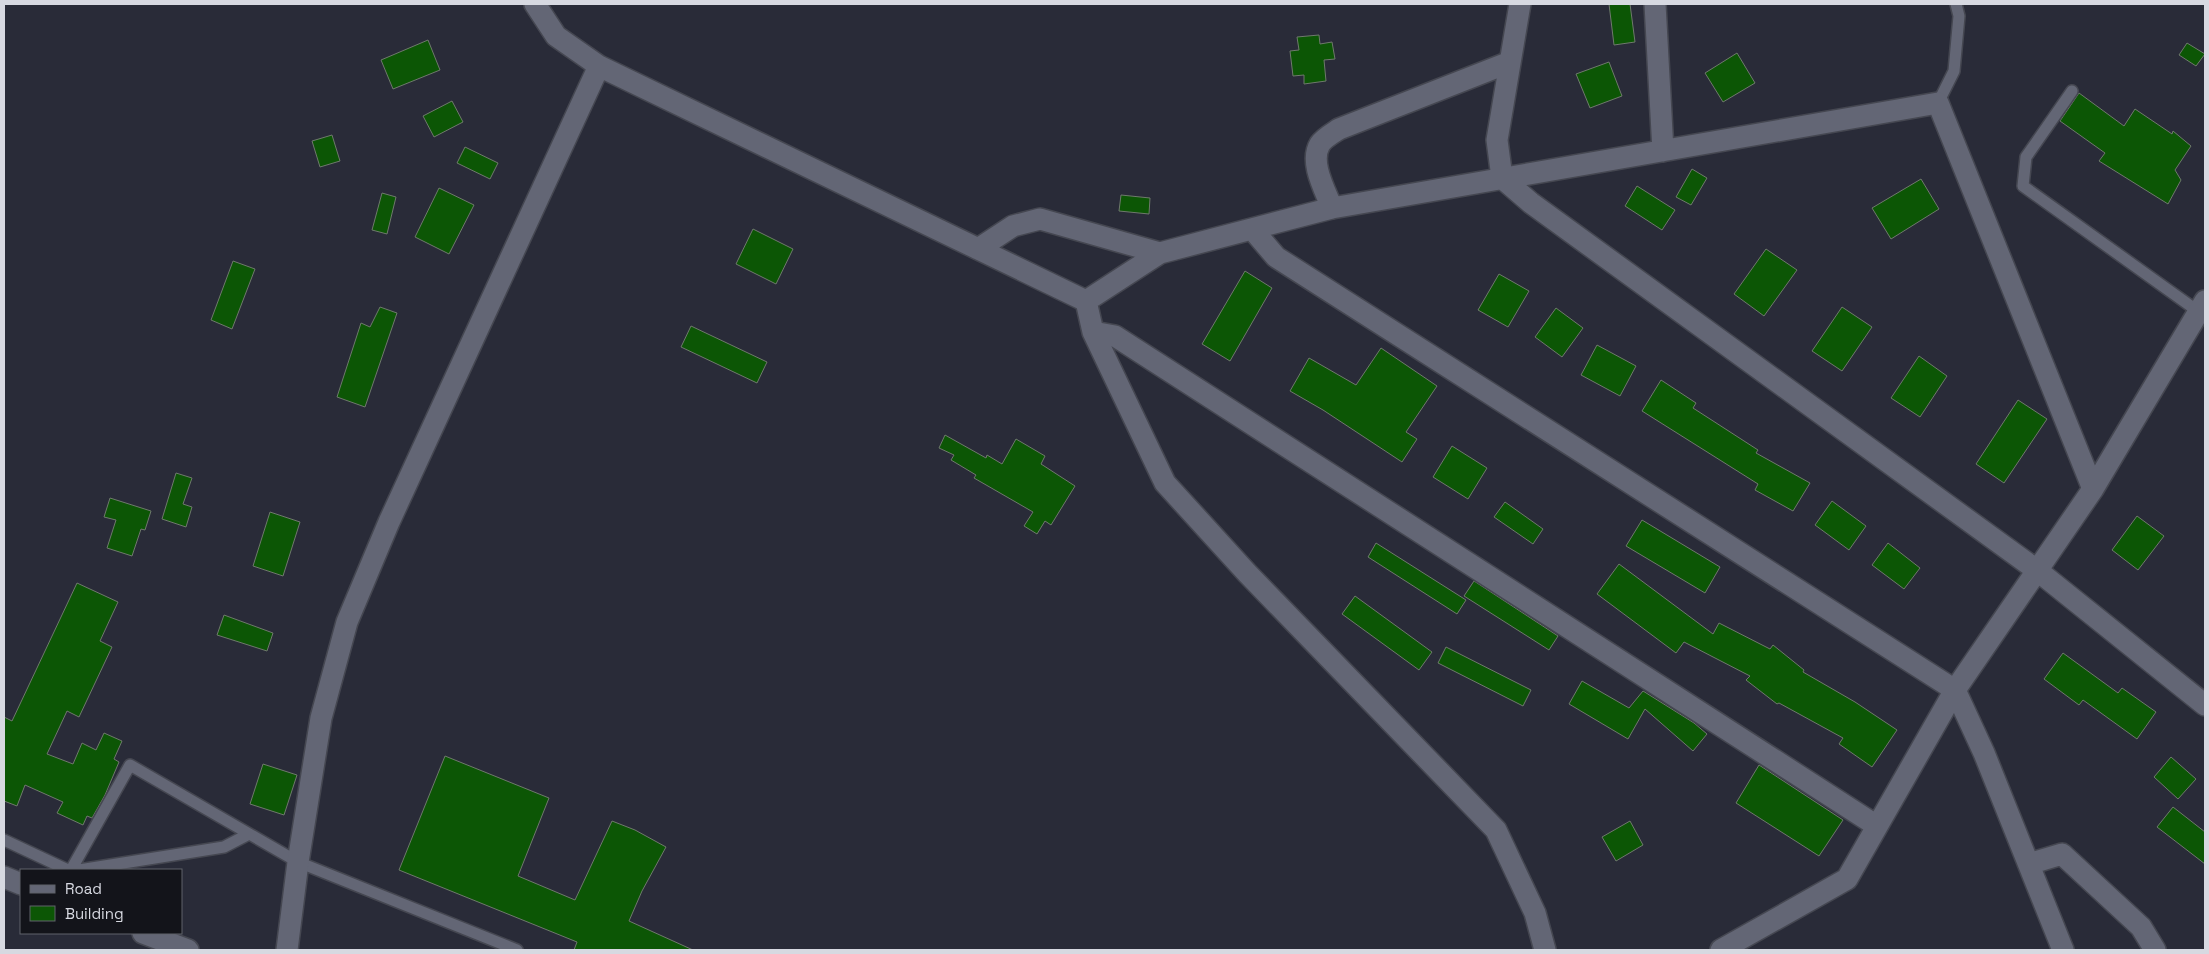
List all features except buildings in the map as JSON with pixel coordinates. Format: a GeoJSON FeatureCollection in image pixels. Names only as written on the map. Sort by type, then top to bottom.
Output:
{"type":"FeatureCollection","features":[{"type":"Feature","properties":{"kind":"street"},"geometry":{"type":"LineString","coordinates":[[535,4],[556,36],[599,66],[1086,302]]}},
{"type":"Feature","properties":{"kind":"street"},"geometry":{"type":"LineString","coordinates":[[1520,4],[1497,140],[1502,178],[1539,209],[2038,571],[2205,705]]}},
{"type":"Feature","properties":{"kind":"street"},"geometry":{"type":"LineString","coordinates":[[1655,4],[1663,151]]}},
{"type":"Feature","properties":{"kind":"street"},"geometry":{"type":"LineString","coordinates":[[1332,208],[1317,168],[1316,153],[1321,142],[1339,129],[1510,62]]}},
{"type":"Feature","properties":{"kind":"street"},"geometry":{"type":"LineString","coordinates":[[287,950],[298,862],[321,718],[347,622],[389,522],[599,66]]}},
{"type":"Feature","properties":{"kind":"street"},"geometry":{"type":"LineString","coordinates":[[1086,302],[1160,253],[1332,208],[1938,103],[2093,489]]}},
{"type":"Feature","properties":{"kind":"street"},"geometry":{"type":"LineString","coordinates":[[978,249],[1013,226],[1040,219],[1160,253]]}},
{"type":"Feature","properties":{"kind":"street"},"geometry":{"type":"LineString","coordinates":[[1253,230],[1276,257],[1955,690],[1984,753],[2063,950]]}},
{"type":"Feature","properties":{"kind":"street"},"geometry":{"type":"LineString","coordinates":[[1086,302],[1093,332],[1165,483],[1247,573],[1496,830],[1535,913],[1545,950]]}},
{"type":"Feature","properties":{"kind":"street"},"geometry":{"type":"LineString","coordinates":[[1721,950],[1847,878],[1955,690],[2093,489],[2202,306]]}},
{"type":"Feature","properties":{"kind":"street"},"geometry":{"type":"LineString","coordinates":[[1093,332],[1114,336],[1877,826]]}},
{"type":"Feature","properties":{"kind":"street"},"geometry":{"type":"LineString","coordinates":[[2029,864],[2062,854],[2141,927],[2155,950]]}},
{"type":"Feature","properties":{"kind":"street"},"geometry":{"type":"LineString","coordinates":[[4,877],[20,884]]}},
{"type":"Feature","properties":{"kind":"street"},"geometry":{"type":"LineString","coordinates":[[146,934],[188,950]]}},
{"type":"Feature","properties":{"kind":"lane"},"geometry":{"type":"LineString","coordinates":[[1938,103],[1954,71],[1959,16],[1956,4]]}},
{"type":"Feature","properties":{"kind":"lane"},"geometry":{"type":"LineString","coordinates":[[2072,91],[2026,157],[2023,186],[2202,306]]}},
{"type":"Feature","properties":{"kind":"lane"},"geometry":{"type":"LineString","coordinates":[[71,869],[130,765],[298,862],[517,950]]}},
{"type":"Feature","properties":{"kind":"lane"},"geometry":{"type":"LineString","coordinates":[[85,869],[224,847],[249,834]]}},
{"type":"Feature","properties":{"kind":"lane"},"geometry":{"type":"LineString","coordinates":[[4,840],[68,869]]}}]}
